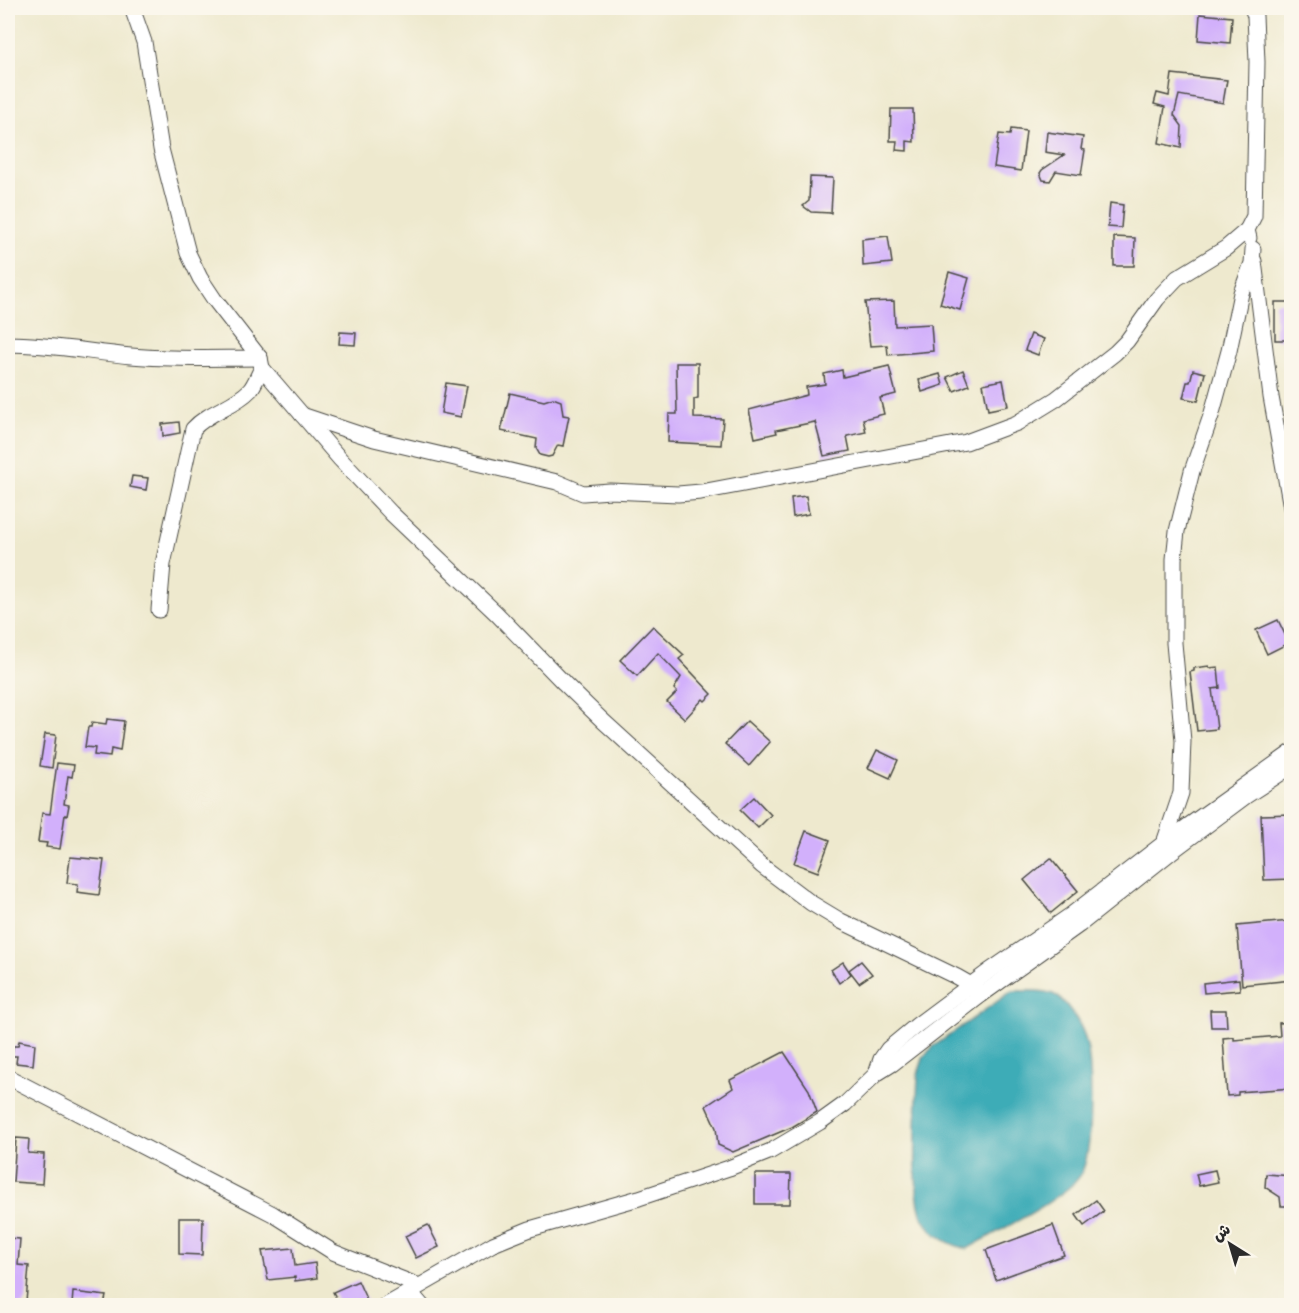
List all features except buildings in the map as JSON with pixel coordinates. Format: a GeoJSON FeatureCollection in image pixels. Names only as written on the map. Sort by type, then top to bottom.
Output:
{"type":"FeatureCollection","features":[{"type":"Feature","properties":{"kind":"street"},"geometry":{"type":"LineString","coordinates":[[132,8],[144,42],[161,149],[188,252],[200,278],[214,299],[302,415],[369,491],[496,613],[564,683],[762,866],[811,903],[841,921],[976,990]]}},
{"type":"Feature","properties":{"kind":"street"},"geometry":{"type":"LineString","coordinates":[[302,415],[374,439],[557,482],[583,493],[610,491],[678,494],[701,492],[948,446],[1001,430],[1050,404],[1114,353],[1127,341],[1157,299],[1178,278],[1226,248],[1247,230],[1254,216],[1257,62],[1255,16],[1252,8]]}},
{"type":"Feature","properties":{"kind":"street"},"geometry":{"type":"LineString","coordinates":[[1247,230],[1253,249],[1269,386],[1292,513]]}},
{"type":"Feature","properties":{"kind":"street"},"geometry":{"type":"LineString","coordinates":[[1164,843],[1181,793],[1184,741],[1174,642],[1174,559],[1177,531],[1192,471],[1212,413],[1229,351],[1241,294],[1252,263],[1253,249]]}},
{"type":"Feature","properties":{"kind":"street"},"geometry":{"type":"LineString","coordinates":[[8,344],[44,344],[144,357],[261,363]]}},
{"type":"Feature","properties":{"kind":"street"},"geometry":{"type":"LineString","coordinates":[[159,610],[165,555],[184,478],[193,429],[204,418],[232,404],[251,388],[261,363]]}},
{"type":"Feature","properties":{"kind":"street"},"geometry":{"type":"LineString","coordinates":[[1075,920],[1164,843],[1292,752]]}},
{"type":"Feature","properties":{"kind":"street"},"geometry":{"type":"LineString","coordinates":[[385,1305],[494,1244],[530,1229],[639,1198],[729,1168],[771,1151],[802,1135],[845,1104],[876,1074],[892,1064],[976,990],[1246,796],[1292,766]]}},
{"type":"Feature","properties":{"kind":"street"},"geometry":{"type":"LineString","coordinates":[[8,1077],[273,1214],[333,1252],[415,1289],[422,1305]]}},
{"type":"Feature","properties":{"kind":"water"},"geometry":{"type":"Polygon","coordinates":[[[1012,991],[1038,991],[1053,994],[1068,1007],[1080,1026],[1085,1038],[1090,1067],[1091,1107],[1088,1146],[1081,1174],[1074,1183],[1047,1203],[967,1249],[947,1242],[936,1234],[923,1218],[919,1207],[916,1171],[918,1074],[924,1056],[934,1046],[1012,991]]]}}]}
